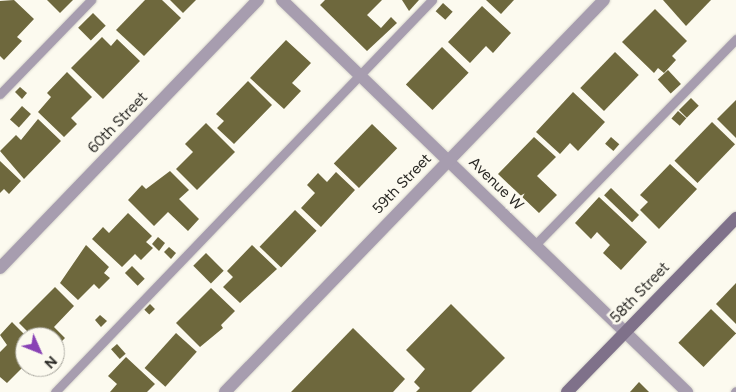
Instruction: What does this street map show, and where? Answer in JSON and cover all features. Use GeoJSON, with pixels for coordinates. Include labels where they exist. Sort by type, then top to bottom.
{"type":"FeatureCollection","features":[{"type":"Feature","properties":{"kind":"street","name":"60th Street"},"geometry":{"type":"LineString","coordinates":[[0,268],[258,0]]}},
{"type":"Feature","properties":{"kind":"street","name":"Avenue W"},"geometry":{"type":"LineString","coordinates":[[282,0],[687,392]]}},
{"type":"Feature","properties":{"kind":"street","name":"59th Street"},"geometry":{"type":"LineString","coordinates":[[224,392],[604,0]]}},
{"type":"Feature","properties":{"kind":"street","name":"58th Street"},"geometry":{"type":"LineString","coordinates":[[567,392],[736,218]]}},
{"type":"Feature","properties":{"kind":"lane"},"geometry":{"type":"LineString","coordinates":[[0,94],[91,0]]}},
{"type":"Feature","properties":{"kind":"lane"},"geometry":{"type":"LineString","coordinates":[[55,392],[432,0]]}},
{"type":"Feature","properties":{"kind":"lane"},"geometry":{"type":"LineString","coordinates":[[535,245],[736,39]]}},
{"type":"Feature","properties":{"kind":"building"},"geometry":{"type":"Polygon","coordinates":[[[14,0],[34,19],[17,37],[22,41],[4,60],[0,56],[0,1],[14,0]]]}},
{"type":"Feature","properties":{"kind":"building"},"geometry":{"type":"Polygon","coordinates":[[[47,0],[73,0],[60,13],[47,0]]]}},
{"type":"Feature","properties":{"kind":"building"},"geometry":{"type":"Polygon","coordinates":[[[145,0],[162,0],[181,18],[144,56],[116,30],[145,0]]]}},
{"type":"Feature","properties":{"kind":"building"},"geometry":{"type":"Polygon","coordinates":[[[170,0],[196,0],[183,13],[170,0]]]}},
{"type":"Feature","properties":{"kind":"building"},"geometry":{"type":"Polygon","coordinates":[[[325,0],[382,0],[367,15],[381,28],[391,17],[397,23],[367,51],[320,5],[325,0]]]}},
{"type":"Feature","properties":{"kind":"building"},"geometry":{"type":"Polygon","coordinates":[[[402,0],[419,0],[409,11],[402,0]]]}},
{"type":"Feature","properties":{"kind":"building"},"geometry":{"type":"Polygon","coordinates":[[[486,0],[514,0],[501,14],[486,0]]]}},
{"type":"Feature","properties":{"kind":"building"},"geometry":{"type":"Polygon","coordinates":[[[663,0],[711,0],[686,26],[663,0]]]}},
{"type":"Feature","properties":{"kind":"building"},"geometry":{"type":"Polygon","coordinates":[[[443,3],[453,12],[445,20],[436,11],[443,3]]]}},
{"type":"Feature","properties":{"kind":"building"},"geometry":{"type":"Polygon","coordinates":[[[482,6],[511,33],[493,53],[486,46],[470,63],[448,42],[482,6]]]}},
{"type":"Feature","properties":{"kind":"building"},"geometry":{"type":"Polygon","coordinates":[[[655,9],[687,41],[672,56],[676,60],[664,73],[658,68],[654,73],[622,42],[655,9]]]}},
{"type":"Feature","properties":{"kind":"building"},"geometry":{"type":"Polygon","coordinates":[[[93,13],[106,26],[91,41],[78,28],[93,13]]]}},
{"type":"Feature","properties":{"kind":"building"},"geometry":{"type":"Polygon","coordinates":[[[102,37],[111,46],[117,39],[140,61],[103,99],[71,68],[102,37]]]}},
{"type":"Feature","properties":{"kind":"building"},"geometry":{"type":"Polygon","coordinates":[[[286,40],[311,63],[292,83],[301,91],[284,109],[250,78],[286,40]]]}},
{"type":"Feature","properties":{"kind":"building"},"geometry":{"type":"Polygon","coordinates":[[[442,47],[469,73],[432,110],[406,84],[442,47]]]}},
{"type":"Feature","properties":{"kind":"building"},"geometry":{"type":"Polygon","coordinates":[[[615,52],[639,75],[604,111],[580,88],[615,52]]]}},
{"type":"Feature","properties":{"kind":"building"},"geometry":{"type":"Polygon","coordinates":[[[668,70],[681,84],[671,93],[658,80],[668,70]]]}},
{"type":"Feature","properties":{"kind":"building"},"geometry":{"type":"Polygon","coordinates":[[[67,72],[92,97],[71,118],[77,124],[64,137],[38,112],[51,97],[47,93],[67,72]]]}},
{"type":"Feature","properties":{"kind":"building"},"geometry":{"type":"Polygon","coordinates":[[[248,81],[272,105],[234,144],[217,128],[224,121],[216,114],[248,81]]]}},
{"type":"Feature","properties":{"kind":"building"},"geometry":{"type":"Polygon","coordinates":[[[20,87],[27,93],[22,99],[15,92],[20,87]]]}},
{"type":"Feature","properties":{"kind":"building"},"geometry":{"type":"Polygon","coordinates":[[[573,92],[605,122],[578,151],[570,143],[560,154],[536,132],[573,92]]]}},
{"type":"Feature","properties":{"kind":"building"},"geometry":{"type":"Polygon","coordinates":[[[691,98],[699,106],[687,118],[679,110],[691,98]]]}},
{"type":"Feature","properties":{"kind":"building"},"geometry":{"type":"Polygon","coordinates":[[[736,100],[736,138],[717,119],[736,100]]]}},
{"type":"Feature","properties":{"kind":"building"},"geometry":{"type":"Polygon","coordinates":[[[22,106],[31,114],[19,127],[10,119],[22,106]]]}},
{"type":"Feature","properties":{"kind":"building"},"geometry":{"type":"Polygon","coordinates":[[[678,111],[686,118],[680,126],[671,119],[678,111]]]}},
{"type":"Feature","properties":{"kind":"building"},"geometry":{"type":"Polygon","coordinates":[[[38,119],[61,141],[24,179],[0,151],[16,135],[21,140],[38,119]]]}},
{"type":"Feature","properties":{"kind":"building"},"geometry":{"type":"Polygon","coordinates":[[[712,122],[735,144],[698,183],[674,161],[712,122]]]}},
{"type":"Feature","properties":{"kind":"building"},"geometry":{"type":"Polygon","coordinates":[[[206,123],[235,152],[197,190],[176,169],[193,152],[185,144],[206,123]]]}},
{"type":"Feature","properties":{"kind":"building"},"geometry":{"type":"Polygon","coordinates":[[[372,124],[397,148],[359,188],[334,164],[372,124]]]}},
{"type":"Feature","properties":{"kind":"building"},"geometry":{"type":"Polygon","coordinates":[[[534,137],[556,157],[537,176],[557,195],[539,213],[498,174],[534,137]]]}},
{"type":"Feature","properties":{"kind":"building"},"geometry":{"type":"Polygon","coordinates":[[[611,137],[619,144],[613,151],[605,144],[611,137]]]}},
{"type":"Feature","properties":{"kind":"building"},"geometry":{"type":"Polygon","coordinates":[[[0,161],[21,181],[9,194],[4,189],[0,193],[0,161]]]}},
{"type":"Feature","properties":{"kind":"building"},"geometry":{"type":"Polygon","coordinates":[[[670,164],[697,189],[659,229],[640,210],[648,202],[640,195],[670,164]]]}},
{"type":"Feature","properties":{"kind":"building"},"geometry":{"type":"Polygon","coordinates":[[[170,171],[189,190],[179,199],[199,219],[188,231],[168,212],[154,226],[128,200],[142,185],[146,189],[170,171]]]}},
{"type":"Feature","properties":{"kind":"building"},"geometry":{"type":"Polygon","coordinates":[[[336,172],[355,190],[321,227],[301,208],[315,193],[307,185],[318,173],[327,182],[336,172]]]}},
{"type":"Feature","properties":{"kind":"building"},"geometry":{"type":"Polygon","coordinates":[[[611,188],[639,215],[632,222],[604,195],[611,188]]]}},
{"type":"Feature","properties":{"kind":"building"},"geometry":{"type":"Polygon","coordinates":[[[599,197],[647,242],[621,270],[603,253],[610,245],[597,232],[591,239],[575,223],[599,197]]]}},
{"type":"Feature","properties":{"kind":"building"},"geometry":{"type":"Polygon","coordinates":[[[295,210],[317,231],[281,268],[260,247],[295,210]]]}},
{"type":"Feature","properties":{"kind":"building"},"geometry":{"type":"Polygon","coordinates":[[[128,213],[152,236],[146,242],[153,248],[141,260],[135,254],[122,267],[92,239],[103,227],[109,233],[128,213]]]}},
{"type":"Feature","properties":{"kind":"building"},"geometry":{"type":"Polygon","coordinates":[[[158,237],[165,243],[159,251],[152,244],[158,237]]]}},
{"type":"Feature","properties":{"kind":"building"},"geometry":{"type":"Polygon","coordinates":[[[86,245],[109,267],[104,273],[110,278],[99,289],[94,284],[78,300],[60,283],[86,245]]]}},
{"type":"Feature","properties":{"kind":"building"},"geometry":{"type":"Polygon","coordinates":[[[252,245],[277,269],[240,303],[223,287],[233,277],[227,271],[252,245]]]}},
{"type":"Feature","properties":{"kind":"building"},"geometry":{"type":"Polygon","coordinates":[[[169,247],[176,253],[171,259],[164,252],[169,247]]]}},
{"type":"Feature","properties":{"kind":"building"},"geometry":{"type":"Polygon","coordinates":[[[206,253],[224,271],[211,283],[193,266],[206,253]]]}},
{"type":"Feature","properties":{"kind":"building"},"geometry":{"type":"Polygon","coordinates":[[[132,266],[145,279],[138,286],[125,273],[132,266]]]}},
{"type":"Feature","properties":{"kind":"building"},"geometry":{"type":"Polygon","coordinates":[[[736,283],[736,324],[716,304],[736,283]]]}},
{"type":"Feature","properties":{"kind":"building"},"geometry":{"type":"Polygon","coordinates":[[[55,287],[74,306],[54,327],[23,327],[19,323],[55,287]]]}},
{"type":"Feature","properties":{"kind":"building"},"geometry":{"type":"Polygon","coordinates":[[[211,288],[235,311],[221,325],[223,328],[200,347],[176,323],[211,288]]]}},
{"type":"Feature","properties":{"kind":"building"},"geometry":{"type":"Polygon","coordinates":[[[150,304],[155,309],[149,315],[144,310],[150,304]]]}},
{"type":"Feature","properties":{"kind":"building"},"geometry":{"type":"Polygon","coordinates":[[[451,304],[505,358],[471,392],[416,392],[420,388],[414,382],[425,369],[406,350],[451,304]]]}},
{"type":"Feature","properties":{"kind":"building"},"geometry":{"type":"Polygon","coordinates":[[[711,309],[736,333],[704,367],[678,343],[711,309]]]}},
{"type":"Feature","properties":{"kind":"building"},"geometry":{"type":"Polygon","coordinates":[[[100,315],[107,321],[101,327],[95,320],[100,315]]]}},
{"type":"Feature","properties":{"kind":"building"},"geometry":{"type":"Polygon","coordinates":[[[12,322],[17,327],[15,327],[15,375],[7,383],[0,377],[0,352],[7,345],[0,335],[12,322]]]}},
{"type":"Feature","properties":{"kind":"building"},"geometry":{"type":"Polygon","coordinates":[[[353,328],[405,379],[393,392],[291,392],[353,328]]]}},
{"type":"Feature","properties":{"kind":"building"},"geometry":{"type":"Polygon","coordinates":[[[176,333],[197,352],[165,387],[145,368],[176,333]]]}},
{"type":"Feature","properties":{"kind":"building"},"geometry":{"type":"Polygon","coordinates":[[[117,344],[126,354],[120,359],[111,349],[117,344]]]}},
{"type":"Feature","properties":{"kind":"building"},"geometry":{"type":"Polygon","coordinates":[[[126,357],[155,384],[147,392],[110,392],[117,384],[108,376],[126,357]]]}},
{"type":"Feature","properties":{"kind":"building"},"geometry":{"type":"Polygon","coordinates":[[[639,382],[649,392],[630,392],[639,382]]]}}]}
